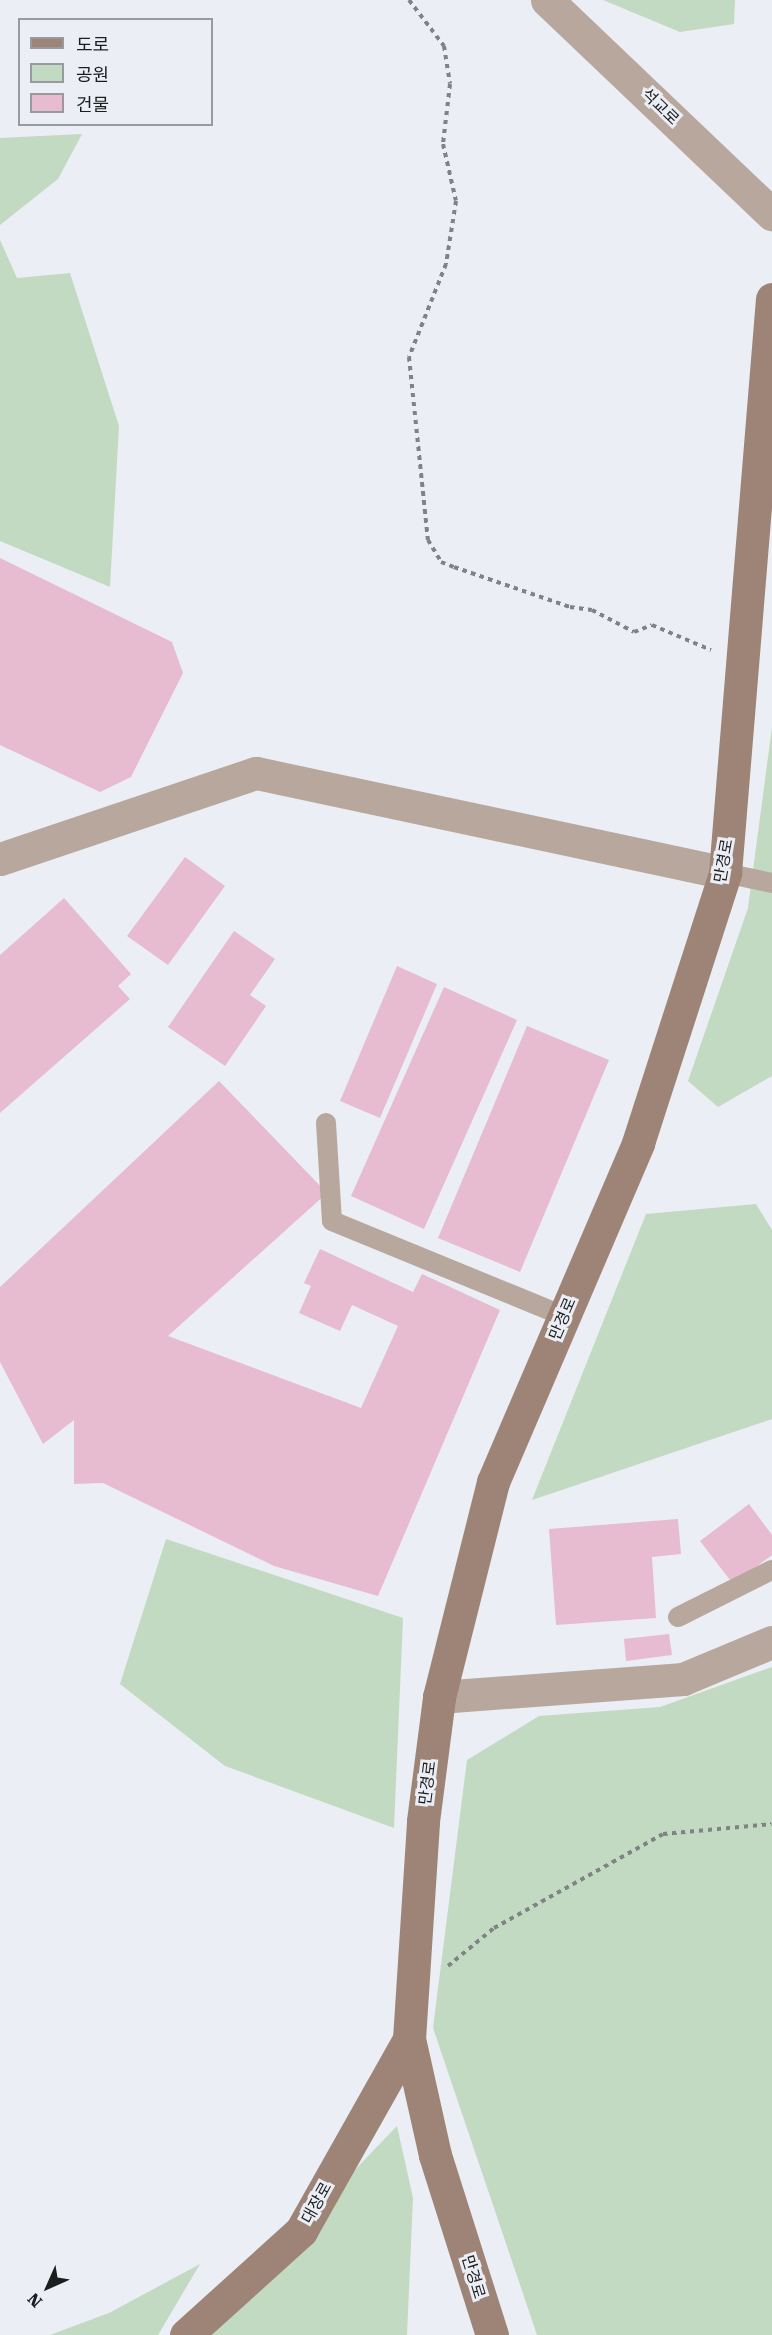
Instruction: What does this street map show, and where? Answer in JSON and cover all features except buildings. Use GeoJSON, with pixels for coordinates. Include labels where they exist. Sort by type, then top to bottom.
{"type":"FeatureCollection","features":[{"type":"Feature","properties":{"kind":"street","name":"석교로"},"geometry":{"type":"LineString","coordinates":[[547,0],[772,214]]}},
{"type":"Feature","properties":{"kind":"street","name":"만경로"},"geometry":{"type":"LineString","coordinates":[[492,2335],[435,2155],[409,2039],[423,1821],[439,1697],[493,1482],[638,1143],[725,873],[745,659],[772,299]]}},
{"type":"Feature","properties":{"kind":"street"},"geometry":{"type":"LineString","coordinates":[[0,859],[256,773],[725,873]]}},
{"type":"Feature","properties":{"kind":"street"},"geometry":{"type":"LineString","coordinates":[[439,1697],[683,1678],[772,1642]]}},
{"type":"Feature","properties":{"kind":"street","name":"대장로"},"geometry":{"type":"LineString","coordinates":[[186,2335],[301,2231],[409,2039]]}},
{"type":"Feature","properties":{"kind":"lane"},"geometry":{"type":"LineString","coordinates":[[725,873],[772,883]]}},
{"type":"Feature","properties":{"kind":"lane"},"geometry":{"type":"LineString","coordinates":[[326,1123],[332,1221],[564,1316]]}},
{"type":"Feature","properties":{"kind":"lane"},"geometry":{"type":"LineString","coordinates":[[678,1617],[772,1570]]}},
{"type":"Feature","properties":{"kind":"path"},"geometry":{"type":"LineString","coordinates":[[409,0],[444,46],[450,84],[443,144],[456,201],[447,264],[409,357],[428,540],[441,561],[454,567],[570,607],[592,610],[634,632],[652,626],[668,636],[745,659]]}},
{"type":"Feature","properties":{"kind":"path"},"geometry":{"type":"LineString","coordinates":[[412,1995],[494,1928],[663,1834],[772,1824]]}},
{"type":"Feature","properties":{"kind":"green space"},"geometry":{"type":"Polygon","coordinates":[[[603,0],[735,0],[734,24],[680,32],[603,0]]]}},
{"type":"Feature","properties":{"kind":"green space"},"geometry":{"type":"Polygon","coordinates":[[[82,134],[58,179],[0,225],[0,138],[82,134]]]}},
{"type":"Feature","properties":{"kind":"green space"},"geometry":{"type":"Polygon","coordinates":[[[0,240],[17,278],[70,273],[119,426],[110,587],[0,541],[0,240]]]}},
{"type":"Feature","properties":{"kind":"green space"},"geometry":{"type":"Polygon","coordinates":[[[772,727],[772,1076],[718,1107],[688,1081],[748,908],[772,727]]]}},
{"type":"Feature","properties":{"kind":"green space"},"geometry":{"type":"Polygon","coordinates":[[[756,1204],[772,1230],[772,1419],[532,1500],[646,1214],[756,1204]]]}},
{"type":"Feature","properties":{"kind":"green space"},"geometry":{"type":"Polygon","coordinates":[[[166,1539],[403,1618],[394,1828],[225,1766],[120,1684],[166,1539]]]}},
{"type":"Feature","properties":{"kind":"green space"},"geometry":{"type":"Polygon","coordinates":[[[772,1667],[772,2335],[537,2335],[433,2028],[467,1760],[539,1716],[660,1707],[772,1667]]]}},
{"type":"Feature","properties":{"kind":"green space"},"geometry":{"type":"Polygon","coordinates":[[[397,2126],[413,2198],[407,2335],[196,2335],[397,2126]]]}},
{"type":"Feature","properties":{"kind":"green space"},"geometry":{"type":"Polygon","coordinates":[[[200,2264],[158,2335],[50,2335],[109,2313],[200,2264]]]}}]}
